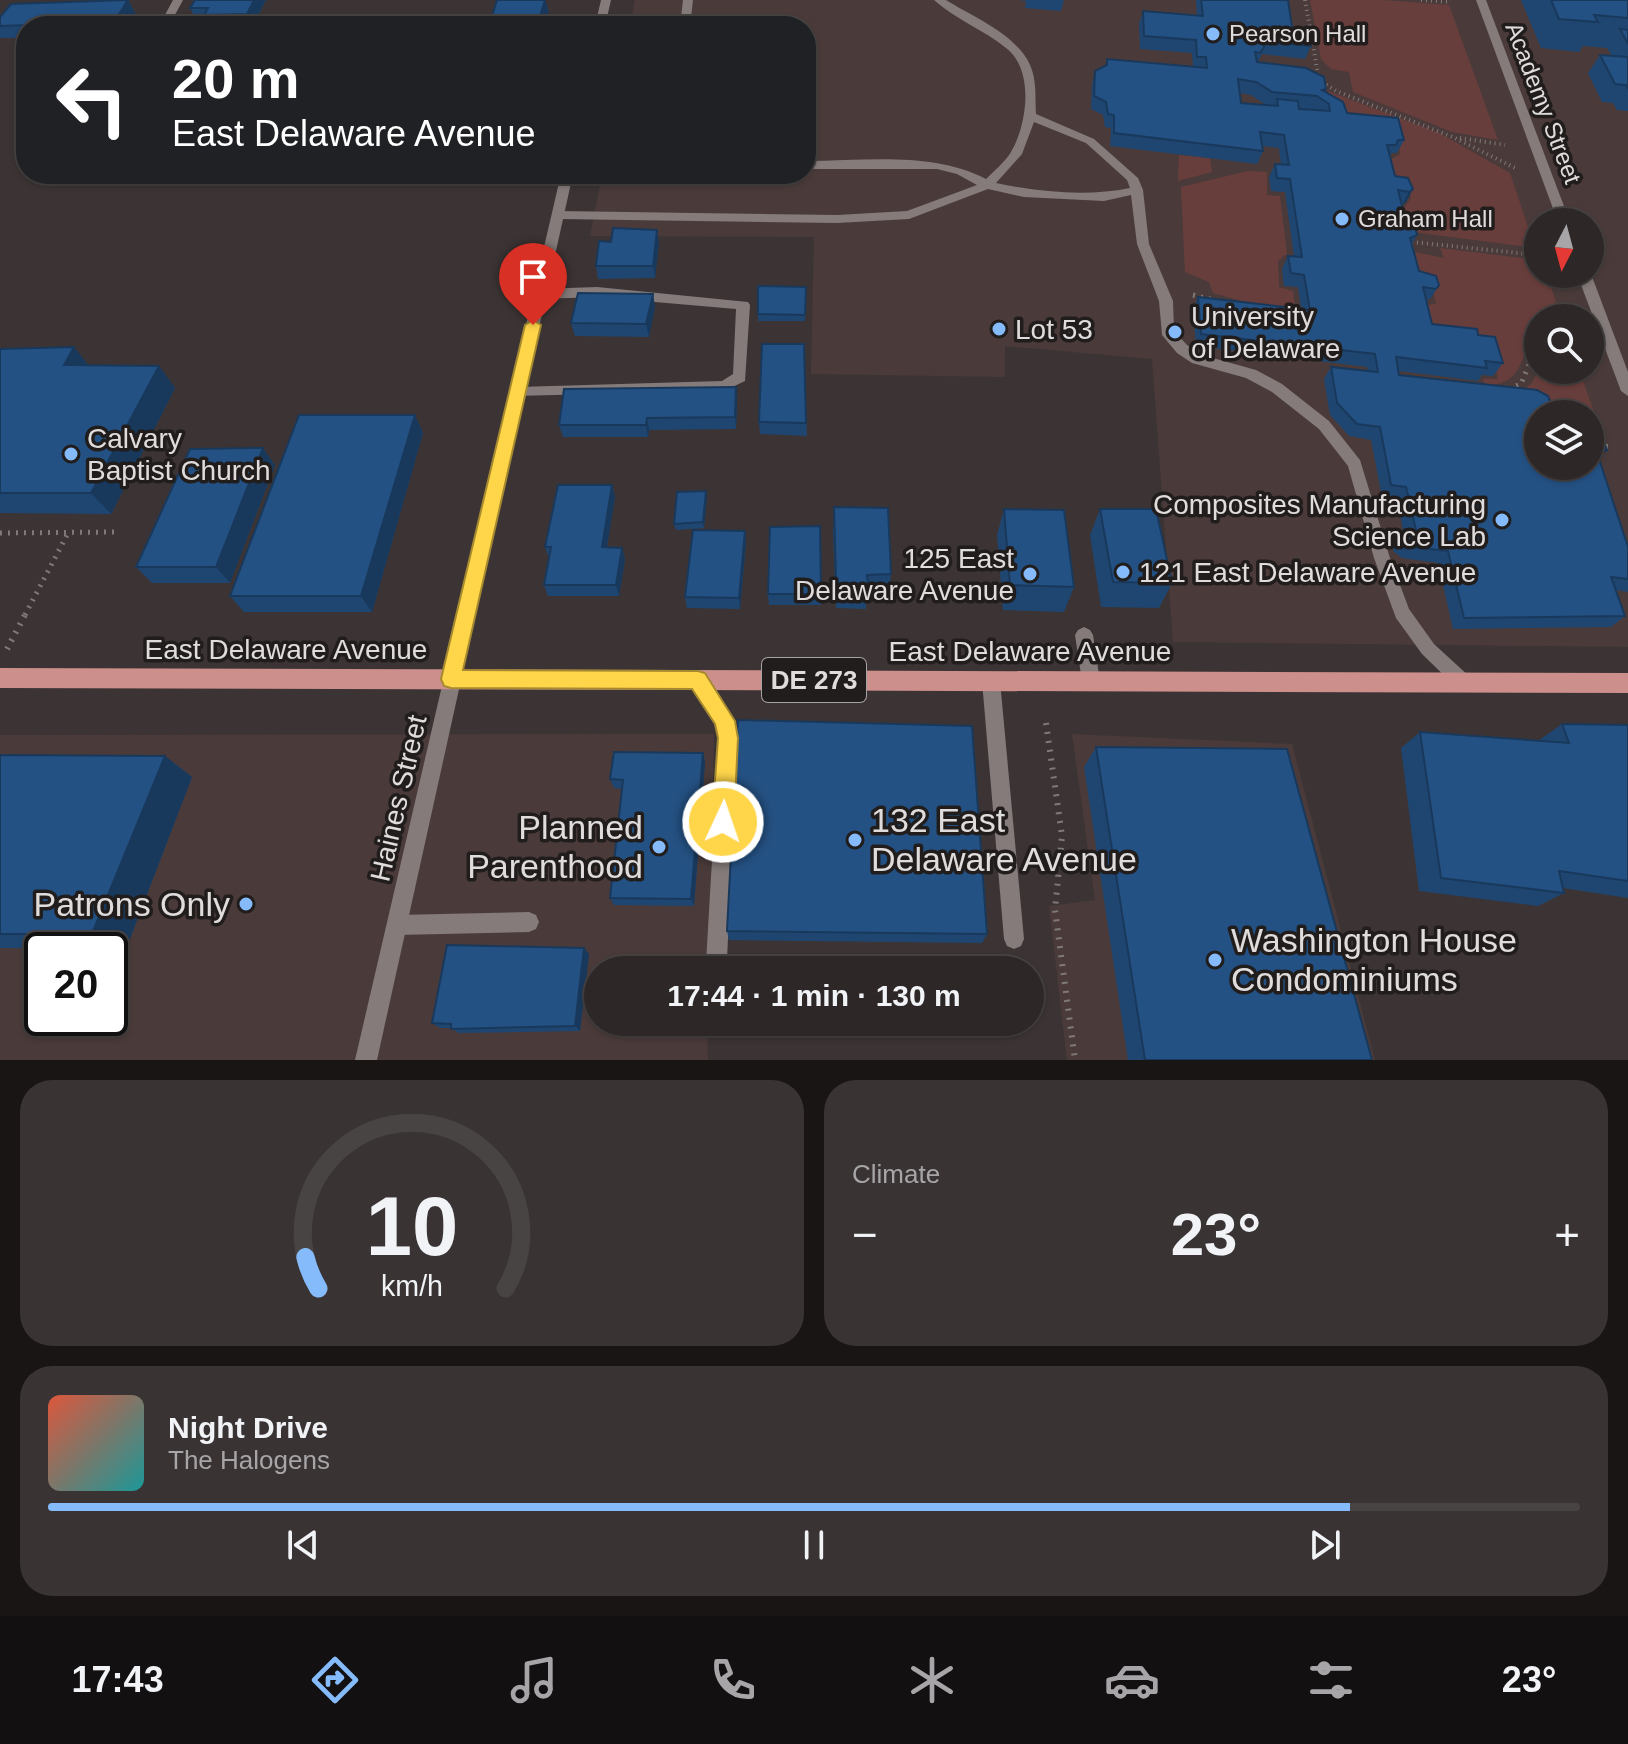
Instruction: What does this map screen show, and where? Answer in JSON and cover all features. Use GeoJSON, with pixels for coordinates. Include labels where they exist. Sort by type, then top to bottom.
{"type":"FeatureCollection","features":[{"type":"Feature","properties":{"kind":"main road","name":"East Delaware Avenue"},"geometry":{"type":"LineString","coordinates":[[0,678],[1628,683]]}},
{"type":"Feature","properties":{"kind":"street"},"geometry":{"type":"LineString","coordinates":[[558,215],[837,219],[909,215],[987,185],[1016,154],[1030,116],[1029,80],[1024,64],[1013,47],[985,26],[939,0]]}},
{"type":"Feature","properties":{"kind":"street","name":"Academy Street"},"geometry":{"type":"LineString","coordinates":[[1481,0],[1559,208]]}},
{"type":"Feature","properties":{"kind":"street"},"geometry":{"type":"LineString","coordinates":[[1030,116],[1090,141],[1132,178],[1137,190],[1143,244],[1166,301],[1167,332],[1197,359],[1251,374],[1277,388],[1324,425],[1355,464],[1382,558],[1402,613],[1428,649],[1464,683]]}},
{"type":"Feature","properties":{"kind":"street"},"geometry":{"type":"LineString","coordinates":[[816,165],[937,165],[961,171],[987,185],[1024,193],[1104,197],[1137,190]]}},
{"type":"Feature","properties":{"kind":"street","name":"Haines Street"},"geometry":{"type":"LineString","coordinates":[[366,1060],[565,184]]}},
{"type":"Feature","properties":{"kind":"street"},"geometry":{"type":"LineString","coordinates":[[1589,288],[1628,391]]}},
{"type":"Feature","properties":{"kind":"street"},"geometry":{"type":"LineString","coordinates":[[518,392],[724,386],[740,377],[743,305],[597,292],[540,294]]}},
{"type":"Feature","properties":{"kind":"street"},"geometry":{"type":"LineString","coordinates":[[1084,635],[1091,681]]}},
{"type":"Feature","properties":{"kind":"street"},"geometry":{"type":"LineString","coordinates":[[698,680],[725,721],[728,738],[716,956]]}},
{"type":"Feature","properties":{"kind":"street"},"geometry":{"type":"LineString","coordinates":[[991,681],[1014,939]]}},
{"type":"Feature","properties":{"kind":"street"},"geometry":{"type":"LineString","coordinates":[[397,925],[529,922]]}},
{"type":"Feature","properties":{"kind":"path"},"geometry":{"type":"LineString","coordinates":[[1305,0],[1319,80],[1336,91],[1455,138],[1515,168]]}},
{"type":"Feature","properties":{"kind":"path"},"geometry":{"type":"LineString","coordinates":[[1421,0],[1451,2]]}},
{"type":"Feature","properties":{"kind":"path"},"geometry":{"type":"LineString","coordinates":[[1455,138],[1505,145]]}},
{"type":"Feature","properties":{"kind":"path"},"geometry":{"type":"LineString","coordinates":[[1412,242],[1524,254]]}},
{"type":"Feature","properties":{"kind":"path"},"geometry":{"type":"LineString","coordinates":[[1181,294],[1232,305]]}},
{"type":"Feature","properties":{"kind":"path"},"geometry":{"type":"LineString","coordinates":[[1497,391],[1521,384],[1524,377]]}},
{"type":"Feature","properties":{"kind":"path"},"geometry":{"type":"LineString","coordinates":[[1604,446],[1614,447]]}},
{"type":"Feature","properties":{"kind":"path"},"geometry":{"type":"LineString","coordinates":[[0,533],[115,532]]}},
{"type":"Feature","properties":{"kind":"path"},"geometry":{"type":"LineString","coordinates":[[7,650],[68,533]]}},
{"type":"Feature","properties":{"kind":"path"},"geometry":{"type":"LineString","coordinates":[[1046,723],[1062,836],[1055,910],[1075,1060]]}},
{"type":"Feature","properties":{"kind":"shaded area","name":"University of Delaware"},"geometry":{"type":"Polygon","coordinates":[[[635,0],[1628,0],[1628,647],[1173,642],[1152,359],[1005,346],[1005,377],[811,374],[814,237],[590,236],[600,184],[816,184],[816,16],[632,16],[635,0]]]}},
{"type":"Feature","properties":{"kind":"shaded area"},"geometry":{"type":"Polygon","coordinates":[[[1310,0],[1383,0],[1449,5],[1498,140],[1452,132],[1353,92],[1349,72],[1331,69],[1321,59],[1310,0]]]}},
{"type":"Feature","properties":{"kind":"shaded area"},"geometry":{"type":"Polygon","coordinates":[[[1328,91],[1439,133],[1510,173],[1524,215],[1524,247],[1413,232],[1404,208],[1411,198],[1407,187],[1396,184],[1390,160],[1400,154],[1397,131],[1347,124],[1342,111],[1327,102],[1328,91]]]}},
{"type":"Feature","properties":{"kind":"shaded area"},"geometry":{"type":"Polygon","coordinates":[[[1179,155],[1210,158],[1212,172],[1178,181],[1179,155]]]}},
{"type":"Feature","properties":{"kind":"shaded area"},"geometry":{"type":"Polygon","coordinates":[[[1248,171],[1267,172],[1267,195],[1280,196],[1287,254],[1278,261],[1279,287],[1293,291],[1295,308],[1249,303],[1213,293],[1209,282],[1185,272],[1181,187],[1248,171]]]}},
{"type":"Feature","properties":{"kind":"shaded area"},"geometry":{"type":"Polygon","coordinates":[[[1440,248],[1524,258],[1524,288],[1551,288],[1557,304],[1524,304],[1524,355],[1515,374],[1506,381],[1485,386],[1483,379],[1498,379],[1495,365],[1433,334],[1426,305],[1436,304],[1431,284],[1420,279],[1415,252],[1444,258],[1440,248]]]}},
{"type":"Feature","properties":{"kind":"shaded area"},"geometry":{"type":"Polygon","coordinates":[[[1531,384],[1584,384],[1590,400],[1535,400],[1519,393],[1531,384]]]}},
{"type":"Feature","properties":{"kind":"shaded area"},"geometry":{"type":"Polygon","coordinates":[[[714,734],[709,956],[584,956],[584,1036],[707,1036],[708,1060],[0,1060],[0,735],[714,734]]]}},
{"type":"Feature","properties":{"kind":"shaded area","name":"Washington House Condominiums"},"geometry":{"type":"Polygon","coordinates":[[[1072,734],[1292,744],[1375,1060],[1067,1060],[1049,906],[1095,900],[1072,734]]]}},
{"type":"Feature","properties":{"kind":"building"},"geometry":{"type":"Polygon","coordinates":[[[128,0],[118,16],[16,16],[16,25],[0,26],[0,17],[11,4],[128,0]]]}},
{"type":"Feature","properties":{"kind":"building"},"geometry":{"type":"Polygon","coordinates":[[[195,0],[254,0],[247,14],[204,15],[208,8],[190,8],[195,0]]]}},
{"type":"Feature","properties":{"kind":"building"},"geometry":{"type":"Polygon","coordinates":[[[497,0],[545,0],[540,16],[492,16],[497,0]]]}},
{"type":"Feature","properties":{"kind":"building"},"geometry":{"type":"Polygon","coordinates":[[[1201,0],[1288,0],[1292,27],[1308,29],[1311,46],[1263,41],[1264,47],[1260,53],[1255,52],[1257,62],[1306,68],[1324,77],[1326,89],[1322,90],[1343,102],[1347,113],[1398,118],[1404,140],[1398,140],[1396,145],[1387,145],[1395,176],[1408,178],[1413,189],[1409,192],[1398,190],[1406,221],[1415,226],[1417,235],[1410,238],[1419,271],[1436,276],[1439,285],[1436,289],[1423,287],[1432,324],[1477,329],[1478,335],[1495,337],[1503,363],[1485,361],[1487,368],[1396,357],[1399,375],[1537,390],[1548,396],[1550,400],[1524,400],[1524,480],[1604,480],[1604,474],[1628,547],[1628,579],[1611,577],[1625,616],[1464,618],[1448,551],[1411,547],[1402,540],[1404,529],[1416,530],[1406,487],[1391,485],[1380,427],[1357,424],[1337,403],[1331,367],[1378,372],[1375,354],[1201,334],[1198,297],[1310,310],[1304,275],[1291,273],[1288,256],[1302,257],[1290,179],[1277,178],[1275,164],[1289,165],[1284,135],[1260,132],[1263,151],[1114,133],[1114,115],[1108,114],[1106,102],[1094,96],[1095,71],[1107,65],[1107,59],[1207,68],[1206,57],[1197,57],[1196,40],[1144,36],[1143,11],[1203,16],[1201,0]],[[1238,79],[1241,103],[1278,106],[1277,99],[1298,101],[1299,109],[1330,111],[1329,104],[1317,96],[1272,92],[1256,82],[1238,79]]]}},
{"type":"Feature","properties":{"kind":"building"},"geometry":{"type":"Polygon","coordinates":[[[1551,0],[1628,0],[1628,18],[1594,15],[1598,22],[1559,19],[1551,0]]]}},
{"type":"Feature","properties":{"kind":"building"},"geometry":{"type":"Polygon","coordinates":[[[1620,29],[1628,30],[1628,44],[1620,29]]]}},
{"type":"Feature","properties":{"kind":"building"},"geometry":{"type":"Polygon","coordinates":[[[1600,55],[1628,57],[1628,88],[1615,84],[1600,55]]]}},
{"type":"Feature","properties":{"kind":"building"},"geometry":{"type":"Polygon","coordinates":[[[613,228],[657,230],[653,266],[596,266],[599,241],[611,242],[613,228]]]}},
{"type":"Feature","properties":{"kind":"building"},"geometry":{"type":"Polygon","coordinates":[[[758,286],[806,287],[805,315],[758,314],[758,286]]]}},
{"type":"Feature","properties":{"kind":"building"},"geometry":{"type":"Polygon","coordinates":[[[578,293],[653,294],[646,324],[571,323],[578,293]]]}},
{"type":"Feature","properties":{"kind":"building"},"geometry":{"type":"Polygon","coordinates":[[[762,344],[804,344],[806,423],[759,422],[762,344]]]}},
{"type":"Feature","properties":{"kind":"building","name":"Calvary Baptist Church"},"geometry":{"type":"Polygon","coordinates":[[[74,347],[64,365],[159,366],[91,493],[0,493],[0,349],[74,347]]]}},
{"type":"Feature","properties":{"kind":"building"},"geometry":{"type":"Polygon","coordinates":[[[736,387],[735,417],[647,418],[646,425],[559,425],[564,389],[736,387]]]}},
{"type":"Feature","properties":{"kind":"building"},"geometry":{"type":"Polygon","coordinates":[[[299,415],[415,415],[361,596],[230,596],[299,415]]]}},
{"type":"Feature","properties":{"kind":"building"},"geometry":{"type":"Polygon","coordinates":[[[263,448],[216,567],[136,567],[190,449],[263,448]]]}},
{"type":"Feature","properties":{"kind":"building"},"geometry":{"type":"Polygon","coordinates":[[[558,485],[612,485],[602,547],[622,548],[616,585],[544,585],[551,547],[545,547],[558,485]]]}},
{"type":"Feature","properties":{"kind":"building"},"geometry":{"type":"Polygon","coordinates":[[[706,491],[703,522],[674,524],[677,492],[706,491]]]}},
{"type":"Feature","properties":{"kind":"building"},"geometry":{"type":"Polygon","coordinates":[[[834,507],[888,508],[891,574],[867,575],[868,584],[836,583],[834,507]]]}},
{"type":"Feature","properties":{"kind":"building"},"geometry":{"type":"Polygon","coordinates":[[[1004,509],[1064,510],[1074,587],[1010,585],[1004,509]]]}},
{"type":"Feature","properties":{"kind":"building"},"geometry":{"type":"Polygon","coordinates":[[[1100,509],[1156,509],[1172,583],[1113,582],[1100,509]]]}},
{"type":"Feature","properties":{"kind":"building"},"geometry":{"type":"Polygon","coordinates":[[[820,526],[821,594],[768,594],[770,527],[820,526]]]}},
{"type":"Feature","properties":{"kind":"building"},"geometry":{"type":"Polygon","coordinates":[[[693,530],[745,531],[739,598],[685,597],[693,530]]]}},
{"type":"Feature","properties":{"kind":"building","name":"132 East Delaware Avenue"},"geometry":{"type":"Polygon","coordinates":[[[738,720],[972,726],[987,934],[727,931],[738,720]]]}},
{"type":"Feature","properties":{"kind":"building"},"geometry":{"type":"Polygon","coordinates":[[[1562,724],[1628,725],[1628,881],[1559,871],[1564,893],[1441,878],[1420,732],[1569,743],[1562,724]]]}},
{"type":"Feature","properties":{"kind":"building","name":"Washington House Condominiums"},"geometry":{"type":"Polygon","coordinates":[[[1096,747],[1287,749],[1372,1060],[1145,1060],[1096,747]]]}},
{"type":"Feature","properties":{"kind":"building","name":"Planned Parenthood"},"geometry":{"type":"Polygon","coordinates":[[[614,752],[703,753],[691,899],[610,898],[623,780],[610,779],[614,752]]]}},
{"type":"Feature","properties":{"kind":"building"},"geometry":{"type":"Polygon","coordinates":[[[0,755],[165,756],[93,932],[0,934],[0,755]]]}},
{"type":"Feature","properties":{"kind":"building"},"geometry":{"type":"Polygon","coordinates":[[[447,945],[584,948],[575,1026],[451,1029],[451,1024],[432,1023],[447,945]]]}},
{"type":"Feature","properties":{"kind":"place","name":"Pearson Hall"},"geometry":{"type":"Point","coordinates":[1213,34]}},
{"type":"Feature","properties":{"kind":"place","name":"Graham Hall"},"geometry":{"type":"Point","coordinates":[1342,219]}},
{"type":"Feature","properties":{"kind":"place","name":"Lot 53"},"geometry":{"type":"Point","coordinates":[999,329]}},
{"type":"Feature","properties":{"kind":"place","name":"University of Delaware"},"geometry":{"type":"Point","coordinates":[1175,332]}},
{"type":"Feature","properties":{"kind":"place","name":"Calvary Baptist Church"},"geometry":{"type":"Point","coordinates":[71,454]}},
{"type":"Feature","properties":{"kind":"place","name":"Composites Manufacturing Science Lab"},"geometry":{"type":"Point","coordinates":[1502,520]}},
{"type":"Feature","properties":{"kind":"place","name":"121 East Delaware Avenue"},"geometry":{"type":"Point","coordinates":[1123,572]}},
{"type":"Feature","properties":{"kind":"place","name":"125 East Delaware Avenue"},"geometry":{"type":"Point","coordinates":[1030,574]}},
{"type":"Feature","properties":{"kind":"place","name":"132 East Delaware Avenue"},"geometry":{"type":"Point","coordinates":[855,840]}},
{"type":"Feature","properties":{"kind":"place","name":"Planned Parenthood"},"geometry":{"type":"Point","coordinates":[659,847]}},
{"type":"Feature","properties":{"kind":"place","name":"Patrons Only"},"geometry":{"type":"Point","coordinates":[246,904]}},
{"type":"Feature","properties":{"kind":"place","name":"Washington House Condominiums"},"geometry":{"type":"Point","coordinates":[1215,960]}},
{"type":"Feature","properties":{"kind":"route"},"geometry":{"type":"LineString","coordinates":[[533,325],[451,679],[698,680],[725,721],[728,738],[723,822]]}}]}
